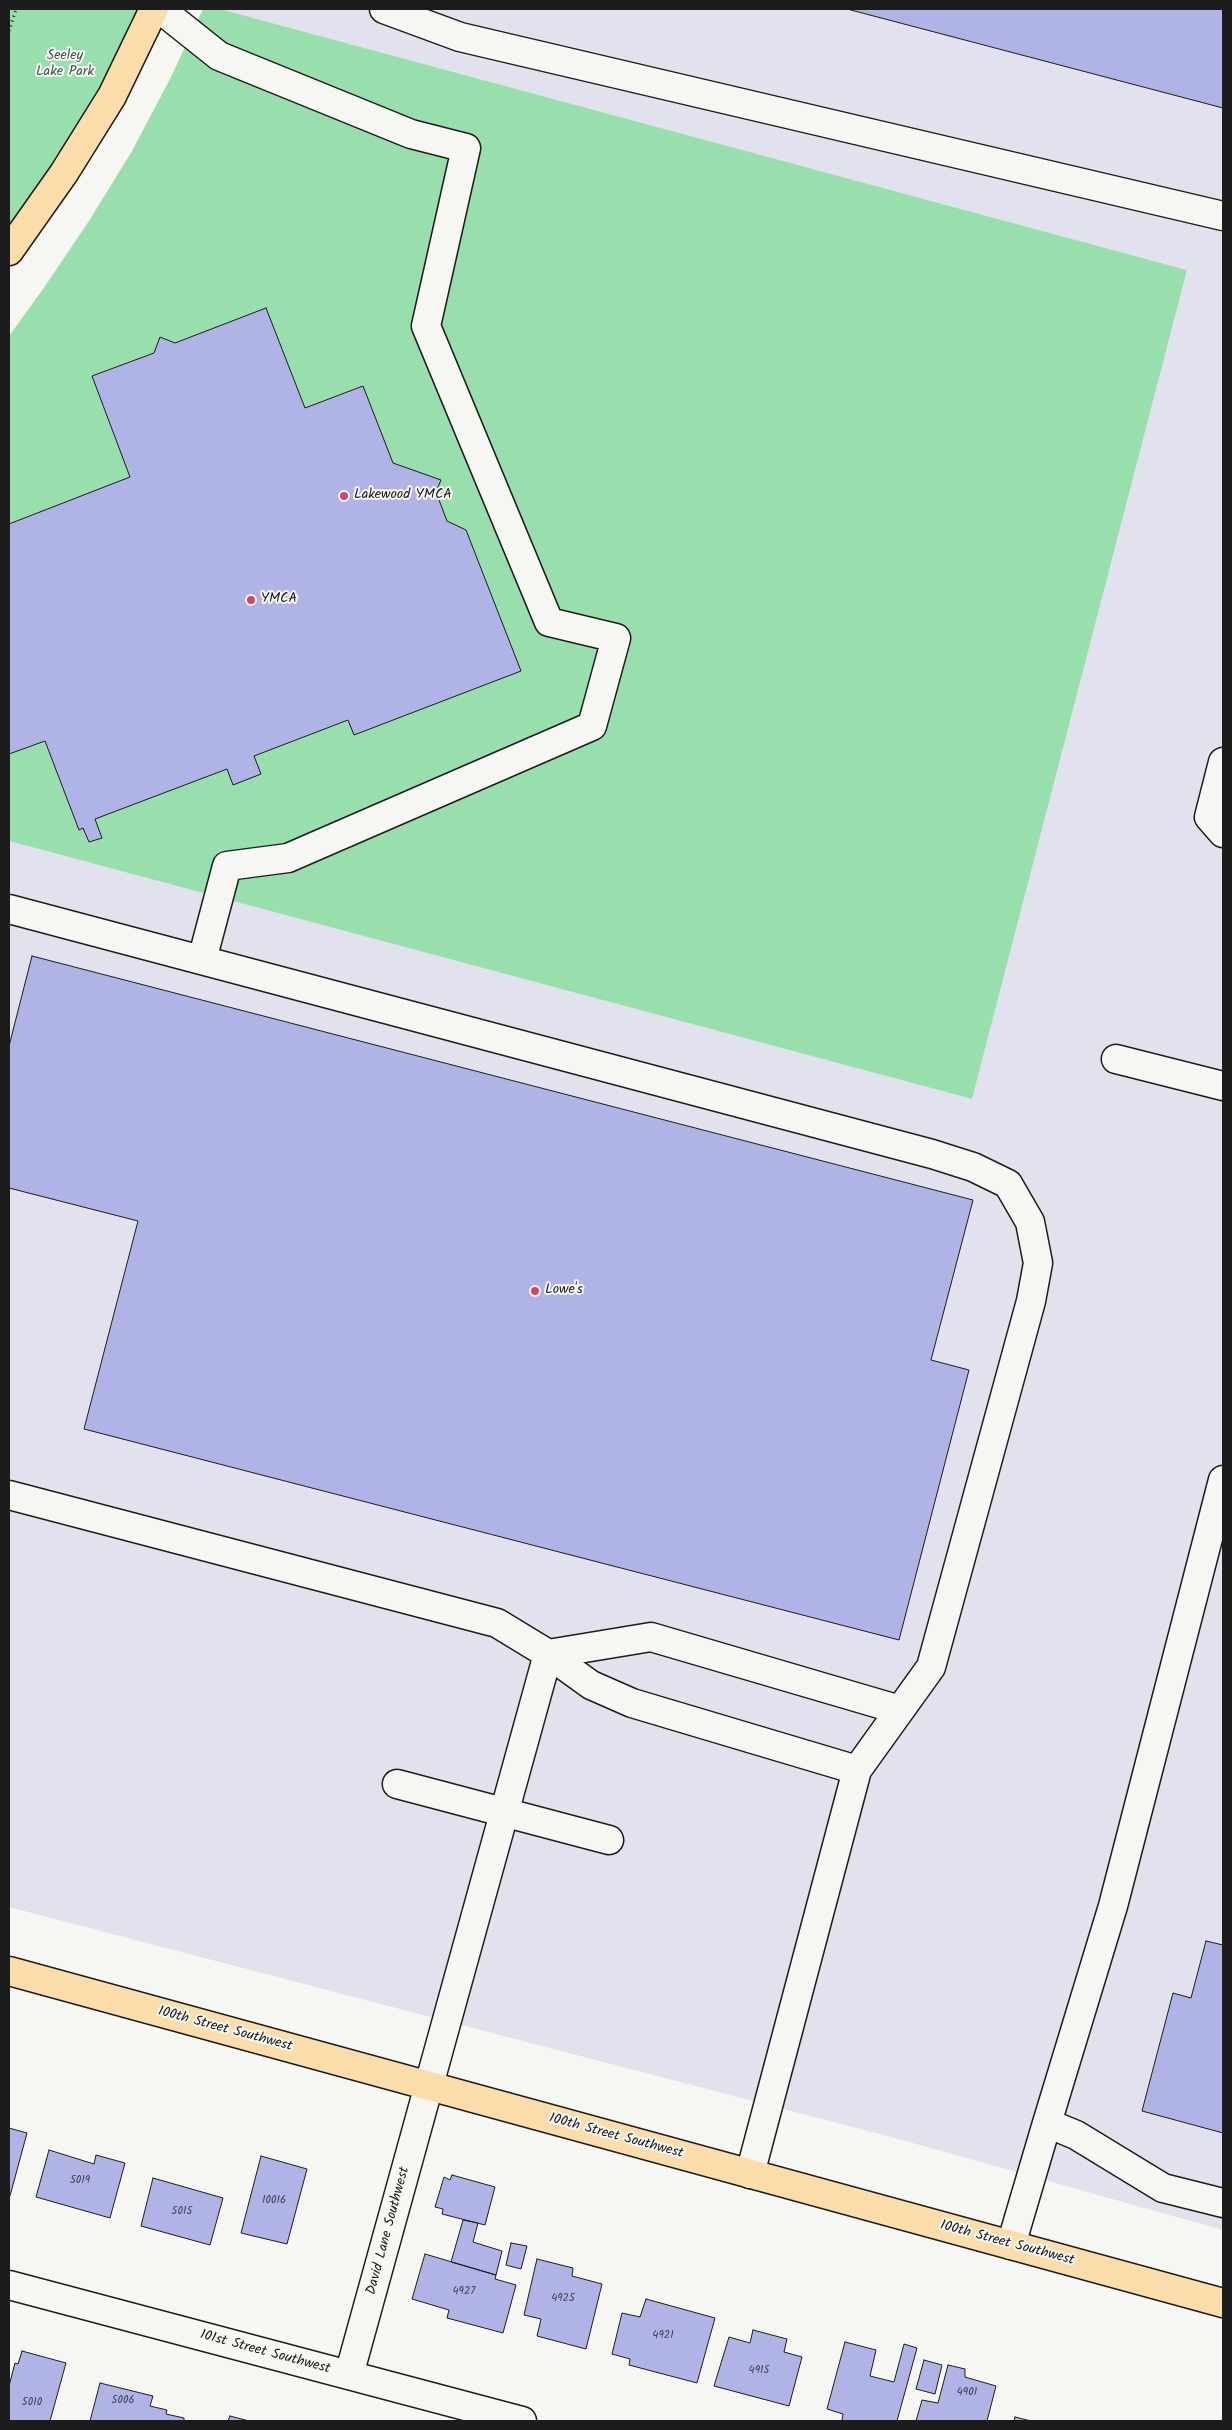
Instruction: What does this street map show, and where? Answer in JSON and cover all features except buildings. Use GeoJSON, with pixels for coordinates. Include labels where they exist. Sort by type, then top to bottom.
{"type":"FeatureCollection","features":[{"type":"Feature","properties":{"kind":"main road"},"geometry":{"type":"LineString","coordinates":[[9,251],[64,173],[112,96],[154,9]]}},
{"type":"Feature","properties":{"kind":"main road","name":"100th Street Southwest"},"geometry":{"type":"LineString","coordinates":[[9,1971],[1223,2303]]}},
{"type":"Feature","properties":{"kind":"street"},"geometry":{"type":"LineString","coordinates":[[160,9],[219,56],[411,134],[466,148],[426,326],[549,622],[616,638],[592,726],[288,858],[227,866],[202,960]]}},
{"type":"Feature","properties":{"kind":"street"},"geometry":{"type":"LineString","coordinates":[[384,9],[470,40],[1223,216]]}},
{"type":"Feature","properties":{"kind":"street"},"geometry":{"type":"LineString","coordinates":[[1223,762],[1209,817],[1223,833]]}},
{"type":"Feature","properties":{"kind":"street"},"geometry":{"type":"LineString","coordinates":[[9,909],[932,1154],[973,1167],[1008,1184],[1030,1222],[1038,1263],[1031,1300],[931,1667],[857,1770],[750,2174]]}},
{"type":"Feature","properties":{"kind":"street"},"geometry":{"type":"LineString","coordinates":[[1116,1059],[1223,1086]]}},
{"type":"Feature","properties":{"kind":"street"},"geometry":{"type":"LineString","coordinates":[[1011,2245],[1113,1906],[1223,1480]]}},
{"type":"Feature","properties":{"kind":"street"},"geometry":{"type":"LineString","coordinates":[[9,1495],[497,1623],[548,1654],[591,1685],[632,1703],[857,1770]]}},
{"type":"Feature","properties":{"kind":"street"},"geometry":{"type":"LineString","coordinates":[[548,1654],[651,1637],[900,1710]]}},
{"type":"Feature","properties":{"kind":"street","name":"David Lane Southwest"},"geometry":{"type":"LineString","coordinates":[[349,2376],[548,1654]]}},
{"type":"Feature","properties":{"kind":"street"},"geometry":{"type":"LineString","coordinates":[[397,1784],[609,1840]]}},
{"type":"Feature","properties":{"kind":"street"},"geometry":{"type":"LineString","coordinates":[[1047,2124],[1076,2135],[1163,2188],[1223,2203]]}},
{"type":"Feature","properties":{"kind":"street","name":"101st Street Southwest"},"geometry":{"type":"LineString","coordinates":[[9,2285],[522,2421]]}},
{"type":"Feature","properties":{"kind":"path"},"geometry":{"type":"LineString","coordinates":[[9,31],[16,9]]}},
{"type":"Feature","properties":{"kind":"shaded area"},"geometry":{"type":"Polygon","coordinates":[[[220,9],[1223,9],[1223,2230],[895,2138],[9,1907],[9,841],[972,1099],[1187,270],[220,9]]]}},
{"type":"Feature","properties":{"kind":"green space","name":"Seeley Lake Park"},"geometry":{"type":"Polygon","coordinates":[[[9,9],[154,9],[9,251],[9,9]]]}},
{"type":"Feature","properties":{"kind":"green space"},"geometry":{"type":"Polygon","coordinates":[[[203,9],[220,9],[1187,270],[972,1099],[9,841],[9,336],[89,221],[132,151],[170,79],[203,9]]]}},
{"type":"Feature","properties":{"kind":"place","name":"Lakewood YMCA"},"geometry":{"type":"Point","coordinates":[344,496]}},
{"type":"Feature","properties":{"kind":"place","name":"YMCA"},"geometry":{"type":"Point","coordinates":[251,600]}},
{"type":"Feature","properties":{"kind":"place","name":"Lowe's"},"geometry":{"type":"Point","coordinates":[535,1291]}}]}
